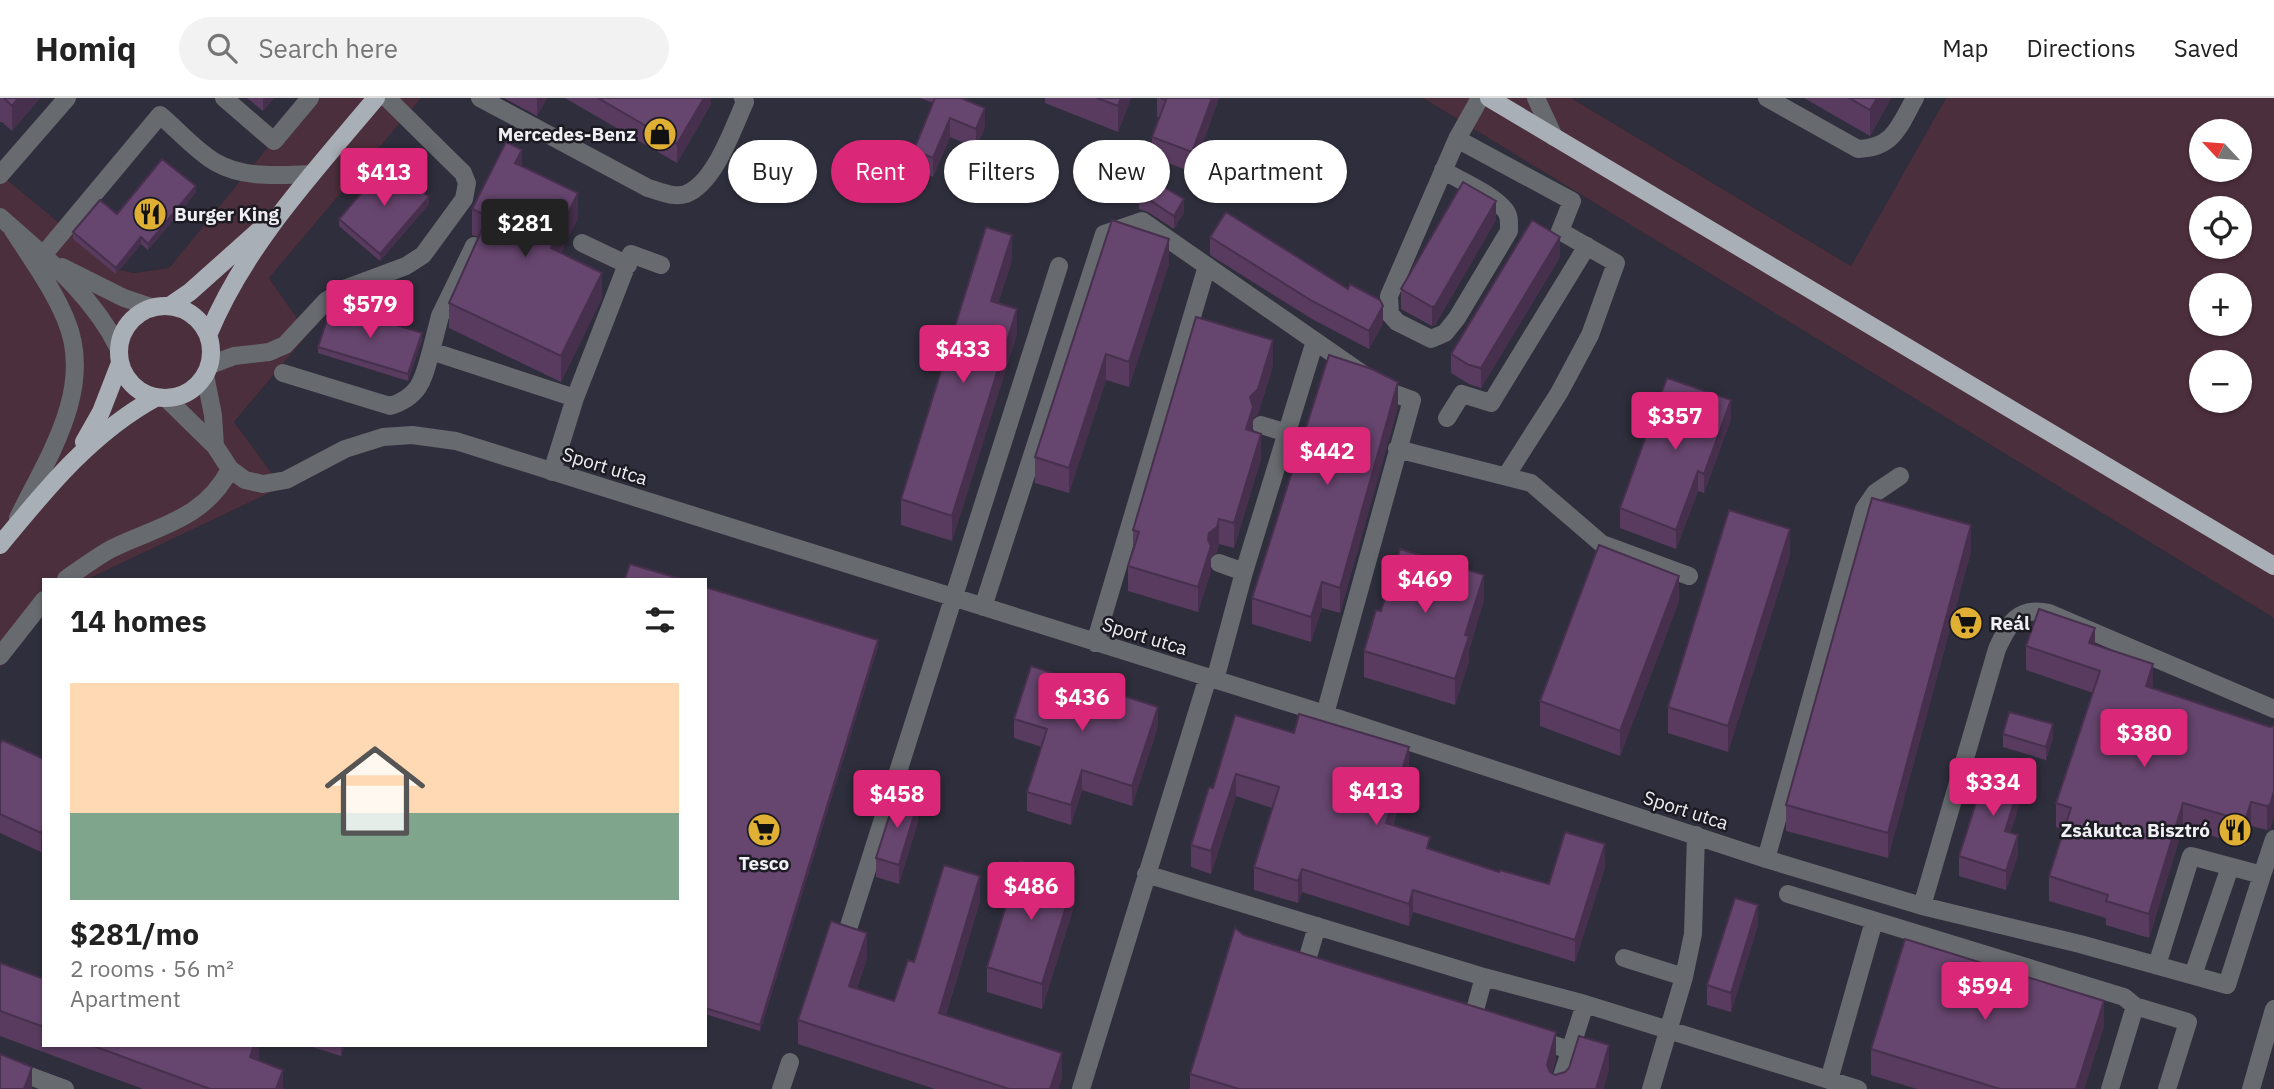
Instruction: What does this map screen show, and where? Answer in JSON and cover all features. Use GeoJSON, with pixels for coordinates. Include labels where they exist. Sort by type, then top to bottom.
{"type":"FeatureCollection","features":[{"type":"Feature","properties":{"kind":"main road"},"geometry":{"type":"LineString","coordinates":[[209,333],[232,287],[283,209],[376,98]]}},
{"type":"Feature","properties":{"kind":"main road"},"geometry":{"type":"LineString","coordinates":[[1489,98],[2274,566]]}},
{"type":"Feature","properties":{"kind":"main road"},"geometry":{"type":"LineString","coordinates":[[171,305],[190,292],[283,209]]}},
{"type":"Feature","properties":{"kind":"main road"},"geometry":{"type":"LineString","coordinates":[[6,538],[68,465],[109,427],[162,398],[186,393],[197,385],[208,370],[211,345],[209,333],[191,313],[171,305],[151,307],[128,323],[122,335],[119,356],[101,412],[68,465]]}},
{"type":"Feature","properties":{"kind":"main road"},"geometry":{"type":"LineString","coordinates":[[119,356],[125,376],[134,386],[145,394],[162,398]]}},
{"type":"Feature","properties":{"kind":"street"},"geometry":{"type":"LineString","coordinates":[[0,175],[67,98]]}},
{"type":"Feature","properties":{"kind":"street"},"geometry":{"type":"LineString","coordinates":[[224,98],[274,141],[310,98]]}},
{"type":"Feature","properties":{"kind":"street"},"geometry":{"type":"LineString","coordinates":[[215,446],[208,370],[234,356],[269,352],[285,345],[336,295],[347,288],[406,266],[423,255],[464,199],[467,183],[463,173],[387,98]]}},
{"type":"Feature","properties":{"kind":"street"},"geometry":{"type":"LineString","coordinates":[[480,98],[648,188],[677,195],[687,193],[711,171],[745,102],[743,98]]}},
{"type":"Feature","properties":{"kind":"street"},"geometry":{"type":"LineString","coordinates":[[1443,170],[1493,200],[1505,210],[1510,220],[1509,231],[1457,318],[1445,332],[1431,339],[1397,322],[1390,314],[1389,296],[1443,170],[1457,139],[1480,98]]}},
{"type":"Feature","properties":{"kind":"street"},"geometry":{"type":"LineString","coordinates":[[1536,98],[1554,137]]}},
{"type":"Feature","properties":{"kind":"street"},"geometry":{"type":"LineString","coordinates":[[1767,98],[1858,149],[1886,143],[1915,98]]}},
{"type":"Feature","properties":{"kind":"street"},"geometry":{"type":"LineString","coordinates":[[49,258],[160,115],[213,161],[238,172],[274,176],[312,174]]}},
{"type":"Feature","properties":{"kind":"street"},"geometry":{"type":"LineString","coordinates":[[1457,139],[1572,201],[1560,231],[1616,263],[1590,335],[1559,393],[1506,476]]}},
{"type":"Feature","properties":{"kind":"street"},"geometry":{"type":"LineString","coordinates":[[984,607],[1104,234],[1142,221],[1387,391],[1412,400],[1325,714]]}},
{"type":"Feature","properties":{"kind":"street"},"geometry":{"type":"LineString","coordinates":[[6,222],[49,258],[106,324],[119,356]]}},
{"type":"Feature","properties":{"kind":"street"},"geometry":{"type":"LineString","coordinates":[[6,222],[66,321],[73,343],[75,365],[74,389],[63,426],[6,538]]}},
{"type":"Feature","properties":{"kind":"street"},"geometry":{"type":"LineString","coordinates":[[583,243],[628,265]]}},
{"type":"Feature","properties":{"kind":"street"},"geometry":{"type":"LineString","coordinates":[[283,373],[390,406],[399,403],[422,385],[440,316],[474,246]]}},
{"type":"Feature","properties":{"kind":"street"},"geometry":{"type":"LineString","coordinates":[[1447,418],[1462,394],[1491,403],[1587,246]]}},
{"type":"Feature","properties":{"kind":"street"},"geometry":{"type":"LineString","coordinates":[[552,472],[575,398],[631,254],[661,265]]}},
{"type":"Feature","properties":{"kind":"street"},"geometry":{"type":"LineString","coordinates":[[49,258],[124,298],[151,307]]}},
{"type":"Feature","properties":{"kind":"street"},"geometry":{"type":"LineString","coordinates":[[848,929],[1059,266]]}},
{"type":"Feature","properties":{"kind":"street"},"geometry":{"type":"LineString","coordinates":[[1095,643],[1207,266]]}},
{"type":"Feature","properties":{"kind":"street"},"geometry":{"type":"LineString","coordinates":[[1086,1088],[1146,874],[1211,678],[1315,341]]}},
{"type":"Feature","properties":{"kind":"street"},"geometry":{"type":"LineString","coordinates":[[431,351],[575,398]]}},
{"type":"Feature","properties":{"kind":"street","name":"Sport utca"},"geometry":{"type":"LineString","coordinates":[[162,398],[215,446],[230,468],[245,480],[263,484],[286,480],[357,444],[383,437],[412,435],[456,441],[1325,714],[1766,859],[1922,906],[2080,944],[2227,985],[2262,875]]}},
{"type":"Feature","properties":{"kind":"street"},"geometry":{"type":"LineString","coordinates":[[1261,425],[1287,433]]}},
{"type":"Feature","properties":{"kind":"street"},"geometry":{"type":"LineString","coordinates":[[1397,449],[1531,483],[1602,544],[1689,576]]}},
{"type":"Feature","properties":{"kind":"street"},"geometry":{"type":"LineString","coordinates":[[68,578],[110,550],[186,515],[208,501],[223,483],[230,468]]}},
{"type":"Feature","properties":{"kind":"street"},"geometry":{"type":"LineString","coordinates":[[1766,859],[1864,509],[1875,493],[1900,477]]}},
{"type":"Feature","properties":{"kind":"street"},"geometry":{"type":"LineString","coordinates":[[1219,563],[1244,572]]}},
{"type":"Feature","properties":{"kind":"street"},"geometry":{"type":"LineString","coordinates":[[0,656],[42,603]]}},
{"type":"Feature","properties":{"kind":"street"},"geometry":{"type":"LineString","coordinates":[[1922,906],[1997,649],[2013,621],[2024,613],[2035,610],[2049,613],[2274,709]]}},
{"type":"Feature","properties":{"kind":"street"},"geometry":{"type":"LineString","coordinates":[[1651,1089],[1684,976],[1693,934],[1696,835]]}},
{"type":"Feature","properties":{"kind":"street"},"geometry":{"type":"LineString","coordinates":[[2157,965],[2191,856],[2262,875],[2274,839]]}},
{"type":"Feature","properties":{"kind":"street"},"geometry":{"type":"LineString","coordinates":[[2193,975],[2230,867]]}},
{"type":"Feature","properties":{"kind":"street"},"geometry":{"type":"LineString","coordinates":[[1146,874],[1484,977],[1585,1004],[1823,1082],[1858,1089]]}},
{"type":"Feature","properties":{"kind":"street"},"geometry":{"type":"LineString","coordinates":[[1788,894],[2124,997],[2135,1006],[2188,1022],[2167,1089]]}},
{"type":"Feature","properties":{"kind":"street"},"geometry":{"type":"LineString","coordinates":[[1823,1082],[1874,921]]}},
{"type":"Feature","properties":{"kind":"street"},"geometry":{"type":"LineString","coordinates":[[1306,967],[1317,926]]}},
{"type":"Feature","properties":{"kind":"street"},"geometry":{"type":"LineString","coordinates":[[1624,958],[1684,976]]}},
{"type":"Feature","properties":{"kind":"street"},"geometry":{"type":"LineString","coordinates":[[1472,1020],[1484,977]]}},
{"type":"Feature","properties":{"kind":"street"},"geometry":{"type":"LineString","coordinates":[[1558,1089],[1585,1004]]}},
{"type":"Feature","properties":{"kind":"street"},"geometry":{"type":"LineString","coordinates":[[2110,1089],[2135,1006]]}},
{"type":"Feature","properties":{"kind":"street"},"geometry":{"type":"LineString","coordinates":[[2251,1089],[2274,1009]]}},
{"type":"Feature","properties":{"kind":"street"},"geometry":{"type":"LineString","coordinates":[[1521,1035],[1570,1050]]}},
{"type":"Feature","properties":{"kind":"street"},"geometry":{"type":"LineString","coordinates":[[781,1089],[790,1062]]}},
{"type":"Feature","properties":{"kind":"street"},"geometry":{"type":"LineString","coordinates":[[0,1065],[60,1088]]}},
{"type":"Feature","properties":{"kind":"shaded area"},"geometry":{"type":"Polygon","coordinates":[[[0,98],[308,98],[169,268],[134,273],[115,269],[0,174],[0,98]]]}},
{"type":"Feature","properties":{"kind":"shaded area"},"geometry":{"type":"Polygon","coordinates":[[[308,98],[421,98],[269,278],[308,334],[234,422],[282,487],[90,578],[42,578],[42,615],[10,650],[0,668],[0,174],[115,269],[134,273],[169,268],[308,98]]]}},
{"type":"Feature","properties":{"kind":"shaded area"},"geometry":{"type":"Polygon","coordinates":[[[421,98],[1423,98],[2274,618],[2274,1089],[0,1089],[0,668],[10,650],[42,615],[42,1047],[707,1047],[707,578],[90,578],[282,487],[234,422],[308,334],[269,278],[421,98]]]}},
{"type":"Feature","properties":{"kind":"shaded area"},"geometry":{"type":"Polygon","coordinates":[[[1423,98],[1571,98],[1851,266],[1946,98],[2274,98],[2274,618],[1423,98]]]}},
{"type":"Feature","properties":{"kind":"shaded area"},"geometry":{"type":"Polygon","coordinates":[[[1571,98],[1946,98],[1851,266],[1571,98]]]}},
{"type":"Feature","properties":{"kind":"building"},"geometry":{"type":"Polygon","coordinates":[[[4,98],[18,98],[12,106],[4,98]]]}},
{"type":"Feature","properties":{"kind":"building"},"geometry":{"type":"Polygon","coordinates":[[[598,98],[704,98],[677,144],[598,98]]]}},
{"type":"Feature","properties":{"kind":"building"},"geometry":{"type":"Polygon","coordinates":[[[935,98],[961,98],[985,108],[976,129],[950,118],[933,158],[930,157],[930,140],[918,140],[935,98]]]}},
{"type":"Feature","properties":{"kind":"building"},"geometry":{"type":"Polygon","coordinates":[[[1097,98],[1121,98],[1118,106],[1097,98]]]}},
{"type":"Feature","properties":{"kind":"building"},"geometry":{"type":"Polygon","coordinates":[[[1160,98],[1212,98],[1196,140],[1184,140],[1184,149],[1170,144],[1170,140],[1152,137],[1166,100],[1160,98]]]}},
{"type":"Feature","properties":{"kind":"building"},"geometry":{"type":"Polygon","coordinates":[[[1849,98],[1877,98],[1870,110],[1849,98]]]}},
{"type":"Feature","properties":{"kind":"building"},"geometry":{"type":"Polygon","coordinates":[[[506,142],[522,150],[515,163],[578,193],[551,248],[602,273],[561,356],[449,303],[484,225],[483,214],[472,209],[506,142]]]}},
{"type":"Feature","properties":{"kind":"building","name":"Burger King"},"geometry":{"type":"Polygon","coordinates":[[[162,159],[196,186],[148,244],[141,237],[116,268],[73,232],[100,200],[117,214],[162,159]]]}},
{"type":"Feature","properties":{"kind":"building"},"geometry":{"type":"Polygon","coordinates":[[[388,162],[429,197],[380,254],[339,219],[388,162]]]}},
{"type":"Feature","properties":{"kind":"building"},"geometry":{"type":"Polygon","coordinates":[[[1463,182],[1496,201],[1432,307],[1401,289],[1463,182]]]}},
{"type":"Feature","properties":{"kind":"building"},"geometry":{"type":"Polygon","coordinates":[[[1170,191],[1184,199],[1174,216],[1154,203],[1170,203],[1170,191]]]}},
{"type":"Feature","properties":{"kind":"building"},"geometry":{"type":"Polygon","coordinates":[[[1226,212],[1348,289],[1350,284],[1380,300],[1383,306],[1369,331],[1312,301],[1210,237],[1226,212]]]}},
{"type":"Feature","properties":{"kind":"building"},"geometry":{"type":"Polygon","coordinates":[[[1112,220],[1169,239],[1129,362],[1106,354],[1069,468],[1035,457],[1112,220]]]}},
{"type":"Feature","properties":{"kind":"building"},"geometry":{"type":"Polygon","coordinates":[[[1532,220],[1560,237],[1481,368],[1469,365],[1451,354],[1532,220]]]}},
{"type":"Feature","properties":{"kind":"building"},"geometry":{"type":"Polygon","coordinates":[[[986,227],[1012,235],[991,301],[1017,309],[952,516],[901,499],[986,227]]]}},
{"type":"Feature","properties":{"kind":"building"},"geometry":{"type":"Polygon","coordinates":[[[332,305],[422,333],[408,374],[318,347],[332,305]]]}},
{"type":"Feature","properties":{"kind":"building"},"geometry":{"type":"Polygon","coordinates":[[[1196,317],[1273,340],[1258,389],[1250,397],[1253,407],[1246,429],[1261,434],[1234,523],[1219,519],[1217,527],[1209,533],[1211,546],[1198,587],[1128,566],[1139,532],[1133,530],[1196,317]]]}},
{"type":"Feature","properties":{"kind":"building"},"geometry":{"type":"Polygon","coordinates":[[[1329,355],[1372,369],[1398,382],[1340,588],[1322,582],[1311,617],[1252,598],[1329,355]]]}},
{"type":"Feature","properties":{"kind":"building"},"geometry":{"type":"Polygon","coordinates":[[[1667,378],[1731,400],[1704,474],[1698,471],[1676,530],[1620,508],[1667,378]]]}},
{"type":"Feature","properties":{"kind":"building"},"geometry":{"type":"Polygon","coordinates":[[[1872,498],[1971,525],[1888,833],[1786,805],[1872,498]]]}},
{"type":"Feature","properties":{"kind":"building"},"geometry":{"type":"Polygon","coordinates":[[[1729,510],[1790,529],[1728,726],[1668,707],[1729,510]]]}},
{"type":"Feature","properties":{"kind":"building"},"geometry":{"type":"Polygon","coordinates":[[[1599,545],[1679,576],[1620,731],[1540,701],[1599,545]]]}},
{"type":"Feature","properties":{"kind":"building"},"geometry":{"type":"Polygon","coordinates":[[[1400,549],[1484,575],[1465,635],[1469,636],[1455,679],[1364,651],[1376,610],[1381,611],[1400,549]]]}},
{"type":"Feature","properties":{"kind":"building"},"geometry":{"type":"Polygon","coordinates":[[[630,564],[678,578],[625,578],[630,564]]]}},
{"type":"Feature","properties":{"kind":"building","name":"Tesco"},"geometry":{"type":"Polygon","coordinates":[[[707,588],[878,640],[760,1025],[707,1009],[707,588]]]}},
{"type":"Feature","properties":{"kind":"building"},"geometry":{"type":"Polygon","coordinates":[[[2039,609],[2095,628],[2089,643],[2153,664],[2146,686],[2270,727],[2274,726],[2274,791],[2270,805],[2251,802],[2245,821],[2183,803],[2149,914],[2106,901],[2108,895],[2049,876],[2071,808],[2056,803],[2100,671],[2026,646],[2039,609]]]}},
{"type":"Feature","properties":{"kind":"building"},"geometry":{"type":"Polygon","coordinates":[[[1031,666],[1158,707],[1132,786],[1082,770],[1071,805],[1027,792],[1047,729],[1014,719],[1031,666]]]}},
{"type":"Feature","properties":{"kind":"building"},"geometry":{"type":"Polygon","coordinates":[[[2009,712],[2053,724],[2046,747],[2003,734],[2009,712]]]}},
{"type":"Feature","properties":{"kind":"building"},"geometry":{"type":"Polygon","coordinates":[[[1299,714],[1409,747],[1386,823],[1430,837],[1427,848],[1499,872],[1500,870],[1549,884],[1565,832],[1605,844],[1575,940],[1413,890],[1409,904],[1302,869],[1298,881],[1254,867],[1279,787],[1236,774],[1211,851],[1191,845],[1209,787],[1213,788],[1235,715],[1294,733],[1299,714]]]}},
{"type":"Feature","properties":{"kind":"building"},"geometry":{"type":"Polygon","coordinates":[[[2,740],[42,758],[41,833],[0,814],[2,740]]]}},
{"type":"Feature","properties":{"kind":"building"},"geometry":{"type":"Polygon","coordinates":[[[1990,759],[2024,770],[2005,831],[2018,835],[2006,871],[1959,856],[1990,759]]]}},
{"type":"Feature","properties":{"kind":"building"},"geometry":{"type":"Polygon","coordinates":[[[896,795],[918,802],[899,865],[876,858],[896,795]]]}},
{"type":"Feature","properties":{"kind":"building"},"geometry":{"type":"Polygon","coordinates":[[[1020,861],[1075,878],[1042,984],[987,967],[1020,861]]]}},
{"type":"Feature","properties":{"kind":"building"},"geometry":{"type":"Polygon","coordinates":[[[944,865],[980,876],[939,1013],[1062,1053],[1050,1089],[1009,1089],[798,1020],[831,921],[867,933],[849,986],[894,1001],[908,960],[914,962],[944,865]]]}},
{"type":"Feature","properties":{"kind":"building"},"geometry":{"type":"Polygon","coordinates":[[[1735,898],[1758,905],[1731,993],[1707,985],[1735,898]]]}},
{"type":"Feature","properties":{"kind":"building"},"geometry":{"type":"Polygon","coordinates":[[[1235,928],[1244,935],[1556,1032],[1547,1065],[1555,1075],[1569,1068],[1579,1036],[1609,1045],[1596,1089],[1239,1089],[1190,1074],[1235,928]]]}},
{"type":"Feature","properties":{"kind":"building"},"geometry":{"type":"Polygon","coordinates":[[[1905,939],[2104,1001],[2076,1089],[2000,1089],[1871,1049],[1905,939]]]}},
{"type":"Feature","properties":{"kind":"building"},"geometry":{"type":"Polygon","coordinates":[[[0,963],[42,978],[42,1026],[0,1011],[0,963]]]}},
{"type":"Feature","properties":{"kind":"building"},"geometry":{"type":"Polygon","coordinates":[[[96,1047],[253,1047],[250,1057],[283,1070],[276,1089],[210,1089],[96,1047]]]}},
{"type":"Feature","properties":{"kind":"building"},"geometry":{"type":"Polygon","coordinates":[[[0,1054],[32,1067],[24,1089],[0,1089],[0,1054]]]}},
{"type":"Feature","properties":{"kind":"place","name":"Mercedes-Benz"},"geometry":{"type":"Point","coordinates":[660,134]}},
{"type":"Feature","properties":{"kind":"place","name":"Burger King"},"geometry":{"type":"Point","coordinates":[150,214]}},
{"type":"Feature","properties":{"kind":"place","name":"Reál"},"geometry":{"type":"Point","coordinates":[1966,623]}},
{"type":"Feature","properties":{"kind":"place","name":"Tesco"},"geometry":{"type":"Point","coordinates":[764,830]}},
{"type":"Feature","properties":{"kind":"place","name":"Zsákutca Bisztró"},"geometry":{"type":"Point","coordinates":[2235,830]}}]}
